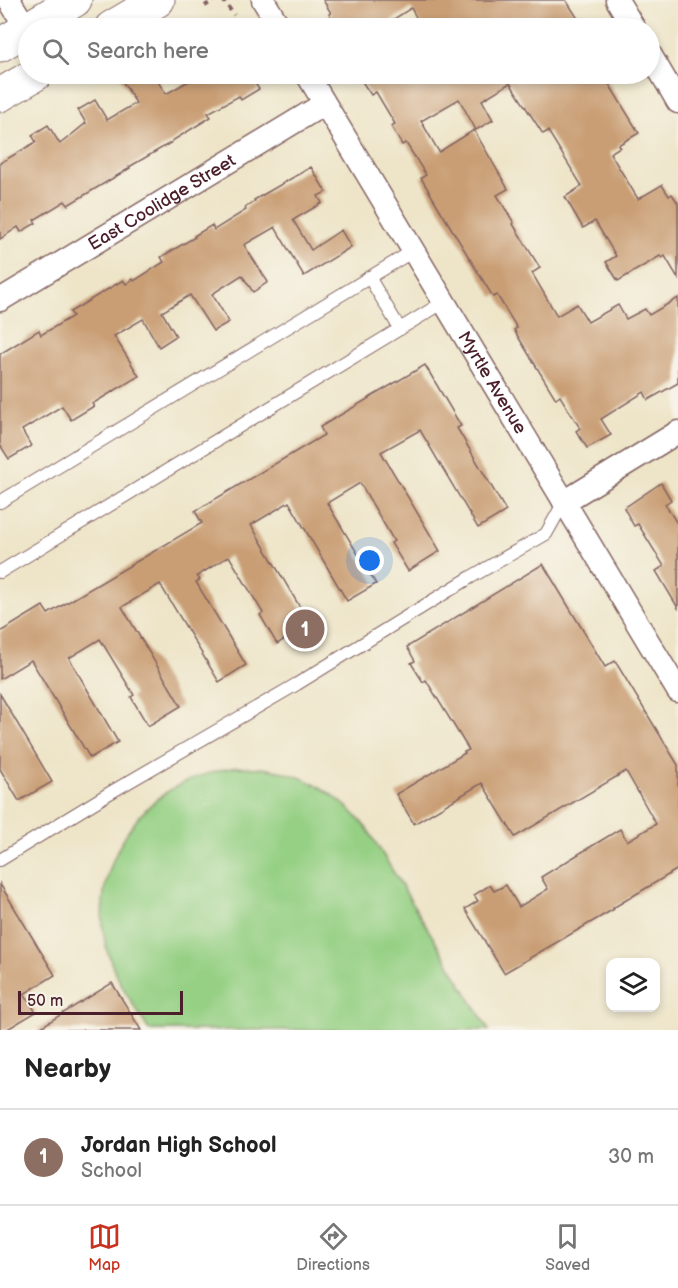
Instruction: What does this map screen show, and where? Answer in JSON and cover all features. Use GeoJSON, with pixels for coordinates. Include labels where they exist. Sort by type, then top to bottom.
{"type":"FeatureCollection","features":[{"type":"Feature","properties":{"kind":"main road"},"geometry":{"type":"LineString","coordinates":[[45,18],[75,0]]}},
{"type":"Feature","properties":{"kind":"main road"},"geometry":{"type":"LineString","coordinates":[[128,18],[158,0]]}},
{"type":"Feature","properties":{"kind":"main road"},"geometry":{"type":"LineString","coordinates":[[0,95],[19,84]]}},
{"type":"Feature","properties":{"kind":"street"},"geometry":{"type":"LineString","coordinates":[[9,0],[13,37]]}},
{"type":"Feature","properties":{"kind":"street"},"geometry":{"type":"LineString","coordinates":[[263,0],[274,18]]}},
{"type":"Feature","properties":{"kind":"street"},"geometry":{"type":"LineString","coordinates":[[617,0],[628,18]]}},
{"type":"Feature","properties":{"kind":"street"},"geometry":{"type":"LineString","coordinates":[[660,71],[678,102]]}},
{"type":"Feature","properties":{"kind":"street","name":"Myrtle Avenue"},"geometry":{"type":"LineString","coordinates":[[313,84],[678,691]]}},
{"type":"Feature","properties":{"kind":"street","name":"East Coolidge Street"},"geometry":{"type":"LineString","coordinates":[[0,300],[324,104]]}},
{"type":"Feature","properties":{"kind":"street"},"geometry":{"type":"LineString","coordinates":[[564,502],[678,432]]}},
{"type":"Feature","properties":{"kind":"lane"},"geometry":{"type":"LineString","coordinates":[[0,502],[412,251]]}},
{"type":"Feature","properties":{"kind":"lane"},"geometry":{"type":"LineString","coordinates":[[369,277],[400,329]]}},
{"type":"Feature","properties":{"kind":"lane"},"geometry":{"type":"LineString","coordinates":[[0,572],[444,302]]}},
{"type":"Feature","properties":{"kind":"lane"},"geometry":{"type":"LineString","coordinates":[[0,860],[546,534],[564,502]]}},
{"type":"Feature","properties":{"kind":"path"},"geometry":{"type":"LineString","coordinates":[[205,6],[214,0]]}},
{"type":"Feature","properties":{"kind":"path"},"geometry":{"type":"LineString","coordinates":[[223,0],[234,15]]}},
{"type":"Feature","properties":{"kind":"green space"},"geometry":{"type":"Polygon","coordinates":[[[236,767],[264,768],[311,782],[336,798],[358,818],[368,830],[489,1030],[149,1030],[111,963],[103,931],[106,885],[112,863],[134,823],[149,806],[167,792],[200,776],[236,767]]]}},
{"type":"Feature","properties":{"kind":"building"},"geometry":{"type":"Polygon","coordinates":[[[323,0],[566,0],[578,18],[416,18],[411,8],[396,18],[331,18],[329,14],[331,13],[323,0]]]}},
{"type":"Feature","properties":{"kind":"building"},"geometry":{"type":"Polygon","coordinates":[[[124,84],[160,84],[166,94],[184,84],[258,84],[256,85],[259,89],[241,100],[239,96],[208,113],[211,117],[130,168],[68,205],[65,201],[34,220],[36,223],[21,232],[18,227],[0,239],[0,163],[36,142],[32,135],[48,125],[60,144],[86,123],[78,110],[95,100],[107,120],[136,103],[124,84]]]}},
{"type":"Feature","properties":{"kind":"building"},"geometry":{"type":"Polygon","coordinates":[[[364,84],[508,84],[482,100],[493,120],[476,130],[459,99],[421,121],[439,152],[474,130],[508,189],[497,195],[540,268],[532,273],[557,316],[577,304],[588,322],[618,305],[626,319],[645,309],[649,315],[678,298],[678,383],[648,400],[644,392],[601,419],[611,435],[587,448],[576,431],[580,428],[560,396],[556,399],[514,330],[517,328],[497,295],[493,297],[421,178],[426,175],[406,143],[402,145],[391,126],[395,124],[376,92],[371,95],[364,84]]]}},
{"type":"Feature","properties":{"kind":"building"},"geometry":{"type":"Polygon","coordinates":[[[511,84],[609,84],[639,133],[618,145],[620,147],[610,153],[638,199],[662,185],[669,196],[672,194],[678,203],[678,278],[665,256],[662,258],[660,256],[618,281],[606,262],[616,256],[595,221],[583,228],[565,197],[582,186],[548,131],[543,134],[511,84]]]}},
{"type":"Feature","properties":{"kind":"building"},"geometry":{"type":"Polygon","coordinates":[[[311,167],[326,192],[318,196],[322,203],[293,220],[311,250],[341,230],[351,247],[304,276],[275,227],[244,245],[268,282],[253,292],[242,275],[212,294],[229,322],[213,331],[190,295],[162,312],[176,336],[159,347],[143,319],[114,336],[139,376],[92,404],[94,406],[71,420],[62,406],[22,430],[31,446],[9,459],[0,445],[0,354],[39,330],[41,335],[73,316],[70,312],[123,280],[126,284],[133,279],[134,281],[164,262],[161,257],[212,225],[214,230],[246,210],[245,208],[254,200],[311,167]]]}},
{"type":"Feature","properties":{"kind":"building"},"geometry":{"type":"Polygon","coordinates":[[[425,365],[461,426],[457,428],[506,511],[478,528],[420,430],[381,452],[440,551],[408,571],[391,543],[394,541],[360,483],[327,503],[376,584],[347,601],[289,502],[251,525],[310,624],[277,644],[260,615],[263,613],[229,556],[197,576],[200,580],[196,582],[246,665],[219,682],[160,584],[122,607],[181,706],[148,726],[131,697],[134,695],[100,639],[69,658],[118,742],[90,758],[31,660],[0,679],[0,632],[43,606],[48,614],[202,523],[195,511],[324,435],[320,427],[425,365]]]}},
{"type":"Feature","properties":{"kind":"building"},"geometry":{"type":"Polygon","coordinates":[[[661,483],[671,500],[665,504],[678,525],[678,608],[656,571],[664,566],[638,524],[634,526],[624,508],[661,483]]]}},
{"type":"Feature","properties":{"kind":"building"},"geometry":{"type":"Polygon","coordinates":[[[543,564],[605,667],[615,661],[678,765],[678,869],[504,973],[465,909],[478,901],[474,895],[490,885],[494,891],[506,885],[519,907],[548,889],[541,877],[582,852],[620,829],[627,841],[656,824],[626,771],[515,837],[482,783],[414,824],[396,794],[469,750],[426,680],[423,682],[411,663],[415,661],[407,647],[543,564]]]}},
{"type":"Feature","properties":{"kind":"building"},"geometry":{"type":"Polygon","coordinates":[[[0,694],[52,782],[19,801],[0,769],[0,694]]]}},
{"type":"Feature","properties":{"kind":"building"},"geometry":{"type":"Polygon","coordinates":[[[0,884],[55,975],[24,994],[36,1012],[6,1030],[0,1030],[0,884]]]}},
{"type":"Feature","properties":{"kind":"building"},"geometry":{"type":"Polygon","coordinates":[[[112,983],[141,1030],[36,1030],[112,983]]]}},
{"type":"Feature","properties":{"kind":"place","name":"Jordan High School"},"geometry":{"type":"Point","coordinates":[305,629]}}]}
